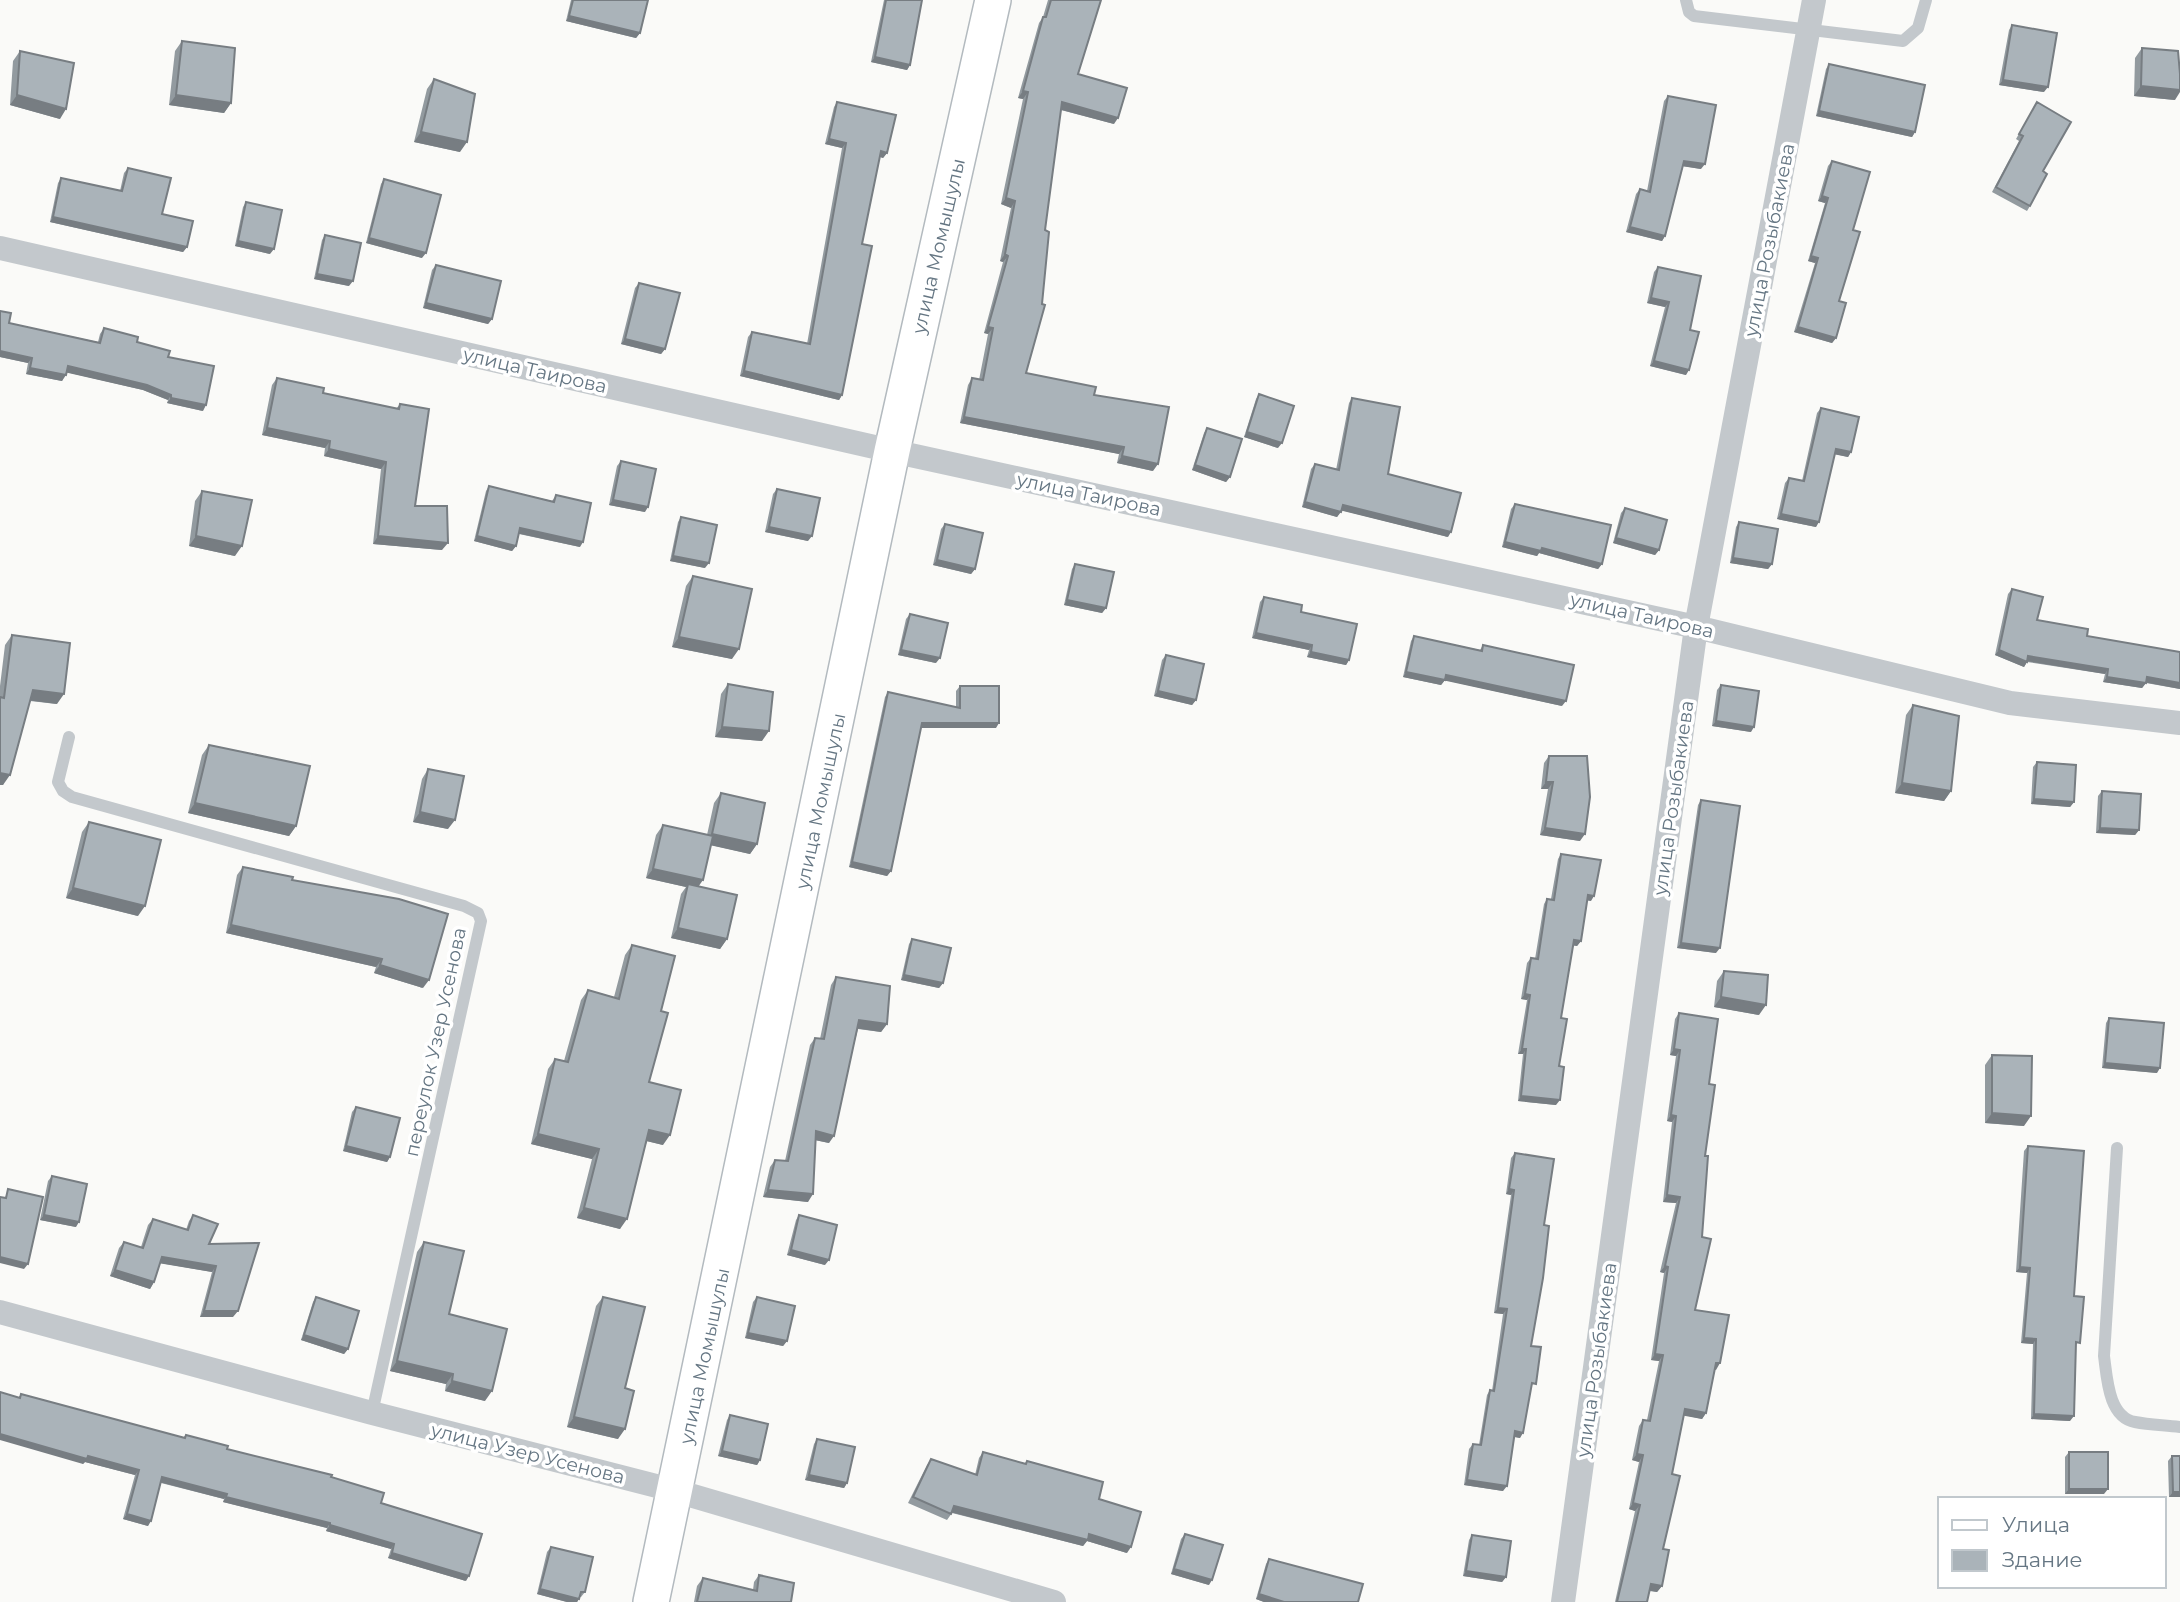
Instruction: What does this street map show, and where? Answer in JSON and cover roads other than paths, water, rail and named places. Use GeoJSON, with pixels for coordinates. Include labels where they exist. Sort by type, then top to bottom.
{"type":"FeatureCollection","features":[{"type":"Feature","properties":{"kind":"street","name":"улица Момышулы"},"geometry":{"type":"LineString","coordinates":[[651,1602],[892,451],[993,0]]}},
{"type":"Feature","properties":{"kind":"street","name":"улица Розыбакиева"},"geometry":{"type":"LineString","coordinates":[[1563,1602],[1696,627],[1814,0]]}},
{"type":"Feature","properties":{"kind":"street","name":"улица Таирова"},"geometry":{"type":"LineString","coordinates":[[0,248],[892,451],[1696,627],[2010,703],[2180,723]]}},
{"type":"Feature","properties":{"kind":"street","name":"улица Узер Усенова"},"geometry":{"type":"LineString","coordinates":[[0,1312],[372,1413],[676,1491],[1054,1602]]}},
{"type":"Feature","properties":{"kind":"lane"},"geometry":{"type":"LineString","coordinates":[[1686,0],[1689,12],[1694,16],[1903,41],[1918,28],[1926,0]]}},
{"type":"Feature","properties":{"kind":"lane","name":"переулок Узер Усенова"},"geometry":{"type":"LineString","coordinates":[[69,737],[58,782],[63,791],[72,797],[464,906],[478,913],[481,921],[372,1413]]}},
{"type":"Feature","properties":{"kind":"lane"},"geometry":{"type":"LineString","coordinates":[[2117,1148],[2104,1356],[2108,1387],[2117,1409],[2132,1422],[2180,1427]]}}]}
